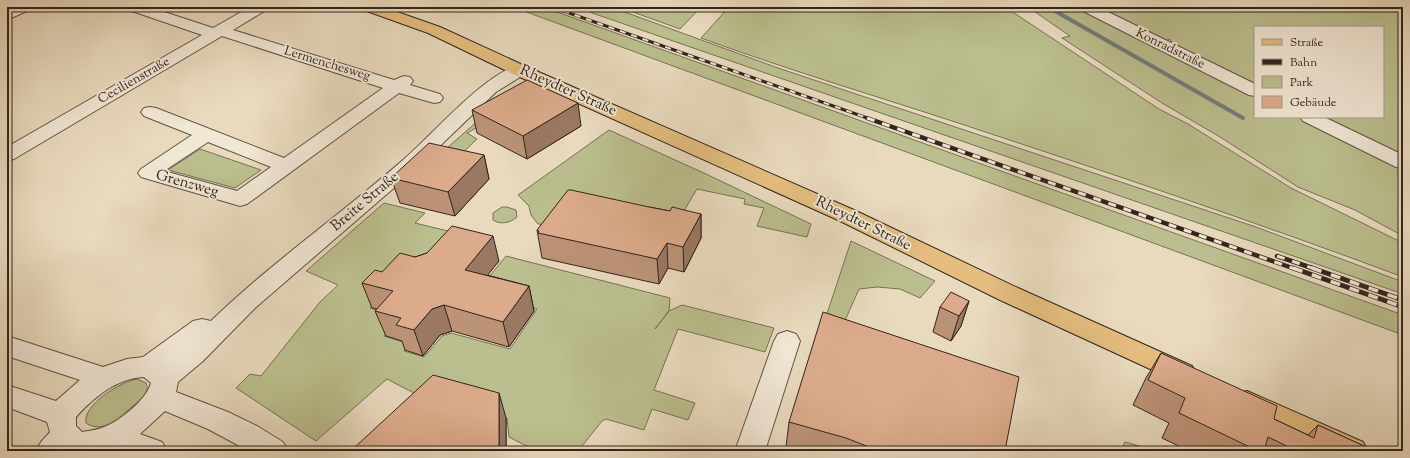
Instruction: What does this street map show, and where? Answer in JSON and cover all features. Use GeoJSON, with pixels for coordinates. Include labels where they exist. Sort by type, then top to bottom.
{"type":"FeatureCollection","features":[{"type":"Feature","properties":{"kind":"main road","name":"Rheydter Straße"},"geometry":{"type":"LineString","coordinates":[[369,7],[434,30],[519,70],[846,215],[1009,294],[1353,451]]}},
{"type":"Feature","properties":{"kind":"street"},"geometry":{"type":"LineString","coordinates":[[7,15],[24,7]]}},
{"type":"Feature","properties":{"kind":"street","name":"Lermenchesweg"},"geometry":{"type":"LineString","coordinates":[[134,7],[401,84],[434,98]]}},
{"type":"Feature","properties":{"kind":"street","name":"Cecilienstraße"},"geometry":{"type":"LineString","coordinates":[[7,155],[261,7]]}},
{"type":"Feature","properties":{"kind":"street","name":"Konradstraße"},"geometry":{"type":"LineString","coordinates":[[1086,7],[1254,91]]}},
{"type":"Feature","properties":{"kind":"street","name":"Breite Straße"},"geometry":{"type":"LineString","coordinates":[[66,439],[96,442],[113,437],[141,419],[158,381],[194,354],[246,302],[410,164],[490,88],[519,70]]}},
{"type":"Feature","properties":{"kind":"street","name":"Grenzweg"},"geometry":{"type":"LineString","coordinates":[[207,134],[148,173],[240,200],[401,84]]}},
{"type":"Feature","properties":{"kind":"street"},"geometry":{"type":"LineString","coordinates":[[150,112],[286,166]]}},
{"type":"Feature","properties":{"kind":"street"},"geometry":{"type":"LineString","coordinates":[[1311,118],[1403,163]]}},
{"type":"Feature","properties":{"kind":"street"},"geometry":{"type":"LineString","coordinates":[[750,451],[788,341]]}},
{"type":"Feature","properties":{"kind":"street"},"geometry":{"type":"LineString","coordinates":[[7,346],[105,378]]}},
{"type":"Feature","properties":{"kind":"street"},"geometry":{"type":"LineString","coordinates":[[7,396],[66,439],[78,398],[105,378],[128,368],[158,381],[200,412],[266,445]]}},
{"type":"Feature","properties":{"kind":"street"},"geometry":{"type":"LineString","coordinates":[[113,437],[152,451]]}},
{"type":"Feature","properties":{"kind":"green space"},"geometry":{"type":"Polygon","coordinates":[[[513,7],[543,7],[1403,315],[1403,335],[513,7]]]}},
{"type":"Feature","properties":{"kind":"green space"},"geometry":{"type":"Polygon","coordinates":[[[575,7],[611,7],[778,68],[1256,227],[1403,282],[1403,294],[575,7]]]}},
{"type":"Feature","properties":{"kind":"green space"},"geometry":{"type":"Polygon","coordinates":[[[619,7],[701,7],[680,29],[619,7]]]}},
{"type":"Feature","properties":{"kind":"green space"},"geometry":{"type":"Polygon","coordinates":[[[729,7],[1005,7],[1159,109],[1188,124],[1291,188],[1403,243],[1403,277],[1234,216],[1120,177],[701,38],[729,7]]]}},
{"type":"Feature","properties":{"kind":"green space"},"geometry":{"type":"Polygon","coordinates":[[[1028,7],[1083,7],[1254,92],[1254,118],[1306,118],[1403,166],[1403,236],[1355,210],[1298,187],[1220,137],[1162,103],[1062,38],[1070,36],[1028,7]]]}},
{"type":"Feature","properties":{"kind":"green space"},"geometry":{"type":"Polygon","coordinates":[[[1088,7],[1403,7],[1403,159],[1317,118],[1384,118],[1384,26],[1254,26],[1254,88],[1174,49],[1170,39],[1160,44],[1088,7]]]}},
{"type":"Feature","properties":{"kind":"green space"},"geometry":{"type":"Polygon","coordinates":[[[514,89],[500,115],[467,133],[477,139],[455,160],[438,156],[514,89]]]}},
{"type":"Feature","properties":{"kind":"green space"},"geometry":{"type":"Polygon","coordinates":[[[609,130],[811,224],[807,237],[757,226],[764,208],[744,204],[745,199],[697,189],[670,234],[538,224],[531,215],[529,206],[518,195],[609,130]]]}},
{"type":"Feature","properties":{"kind":"green space"},"geometry":{"type":"Polygon","coordinates":[[[200,149],[261,170],[235,188],[168,170],[200,149]]]}},
{"type":"Feature","properties":{"kind":"green space"},"geometry":{"type":"Polygon","coordinates":[[[384,203],[425,213],[415,223],[456,233],[384,292],[370,308],[394,315],[395,323],[384,336],[409,344],[404,351],[424,357],[442,336],[451,333],[510,349],[537,309],[481,295],[479,289],[506,256],[670,298],[669,311],[682,305],[774,328],[765,352],[678,329],[654,390],[695,403],[688,420],[652,409],[644,430],[606,419],[602,421],[578,451],[536,451],[509,437],[507,418],[441,399],[435,404],[387,379],[316,441],[236,388],[250,374],[261,376],[320,302],[338,285],[306,271],[384,203]]]}},
{"type":"Feature","properties":{"kind":"green space"},"geometry":{"type":"Polygon","coordinates":[[[502,207],[516,210],[517,217],[505,223],[493,220],[493,213],[502,207]]]}},
{"type":"Feature","properties":{"kind":"green space"},"geometry":{"type":"Polygon","coordinates":[[[851,241],[935,281],[920,298],[900,289],[877,287],[859,289],[843,325],[820,335],[851,241]]]}},
{"type":"Feature","properties":{"kind":"green space"},"geometry":{"type":"Polygon","coordinates":[[[137,379],[146,383],[147,388],[145,394],[139,401],[117,419],[105,426],[92,426],[86,423],[86,416],[90,409],[104,395],[122,384],[137,379]]]}},
{"type":"Feature","properties":{"kind":"green space"},"geometry":{"type":"Polygon","coordinates":[[[1125,442],[1157,451],[1121,451],[1125,442]]]}},
{"type":"Feature","properties":{"kind":"building"},"geometry":{"type":"Polygon","coordinates":[[[527,80],[578,103],[523,136],[472,110],[527,80]]]}},
{"type":"Feature","properties":{"kind":"building"},"geometry":{"type":"Polygon","coordinates":[[[429,143],[484,155],[448,192],[391,178],[429,143]]]}},
{"type":"Feature","properties":{"kind":"building"},"geometry":{"type":"Polygon","coordinates":[[[568,190],[670,211],[672,207],[701,214],[683,247],[667,243],[657,259],[538,233],[539,231],[537,230],[568,190]]]}},
{"type":"Feature","properties":{"kind":"building"},"geometry":{"type":"Polygon","coordinates":[[[452,226],[493,236],[465,270],[529,286],[503,322],[444,305],[432,309],[414,330],[396,325],[401,318],[375,311],[393,291],[362,283],[375,270],[382,272],[400,253],[415,257],[427,253],[452,226]]]}},
{"type":"Feature","properties":{"kind":"building"},"geometry":{"type":"Polygon","coordinates":[[[951,292],[969,301],[959,316],[940,307],[951,292]]]}},
{"type":"Feature","properties":{"kind":"building"},"geometry":{"type":"Polygon","coordinates":[[[823,312],[1019,377],[1005,451],[879,451],[846,438],[789,422],[823,312]]]}},
{"type":"Feature","properties":{"kind":"building"},"geometry":{"type":"Polygon","coordinates":[[[1161,353],[1277,406],[1274,419],[1314,438],[1318,425],[1375,451],[1297,451],[1268,437],[1264,451],[1258,451],[1179,413],[1185,398],[1148,380],[1161,353]]]}},
{"type":"Feature","properties":{"kind":"building"},"geometry":{"type":"Polygon","coordinates":[[[433,375],[499,393],[499,451],[361,451],[355,447],[433,375]]]}},
{"type":"Feature","properties":{"kind":"waterway"},"geometry":{"type":"LineString","coordinates":[[1048,7],[1243,118]]}},
{"type":"Feature","properties":{"kind":"railway"},"geometry":{"type":"LineString","coordinates":[[552,7],[870,119]]}},
{"type":"Feature","properties":{"kind":"railway"},"geometry":{"type":"LineString","coordinates":[[867,118],[1295,269]]}},
{"type":"Feature","properties":{"kind":"railway"},"geometry":{"type":"LineString","coordinates":[[1277,256],[1315,269]]}},
{"type":"Feature","properties":{"kind":"railway"},"geometry":{"type":"LineString","coordinates":[[1293,268],[1403,307]]}},
{"type":"Feature","properties":{"kind":"railway"},"geometry":{"type":"LineString","coordinates":[[1312,268],[1403,300]]}}]}
